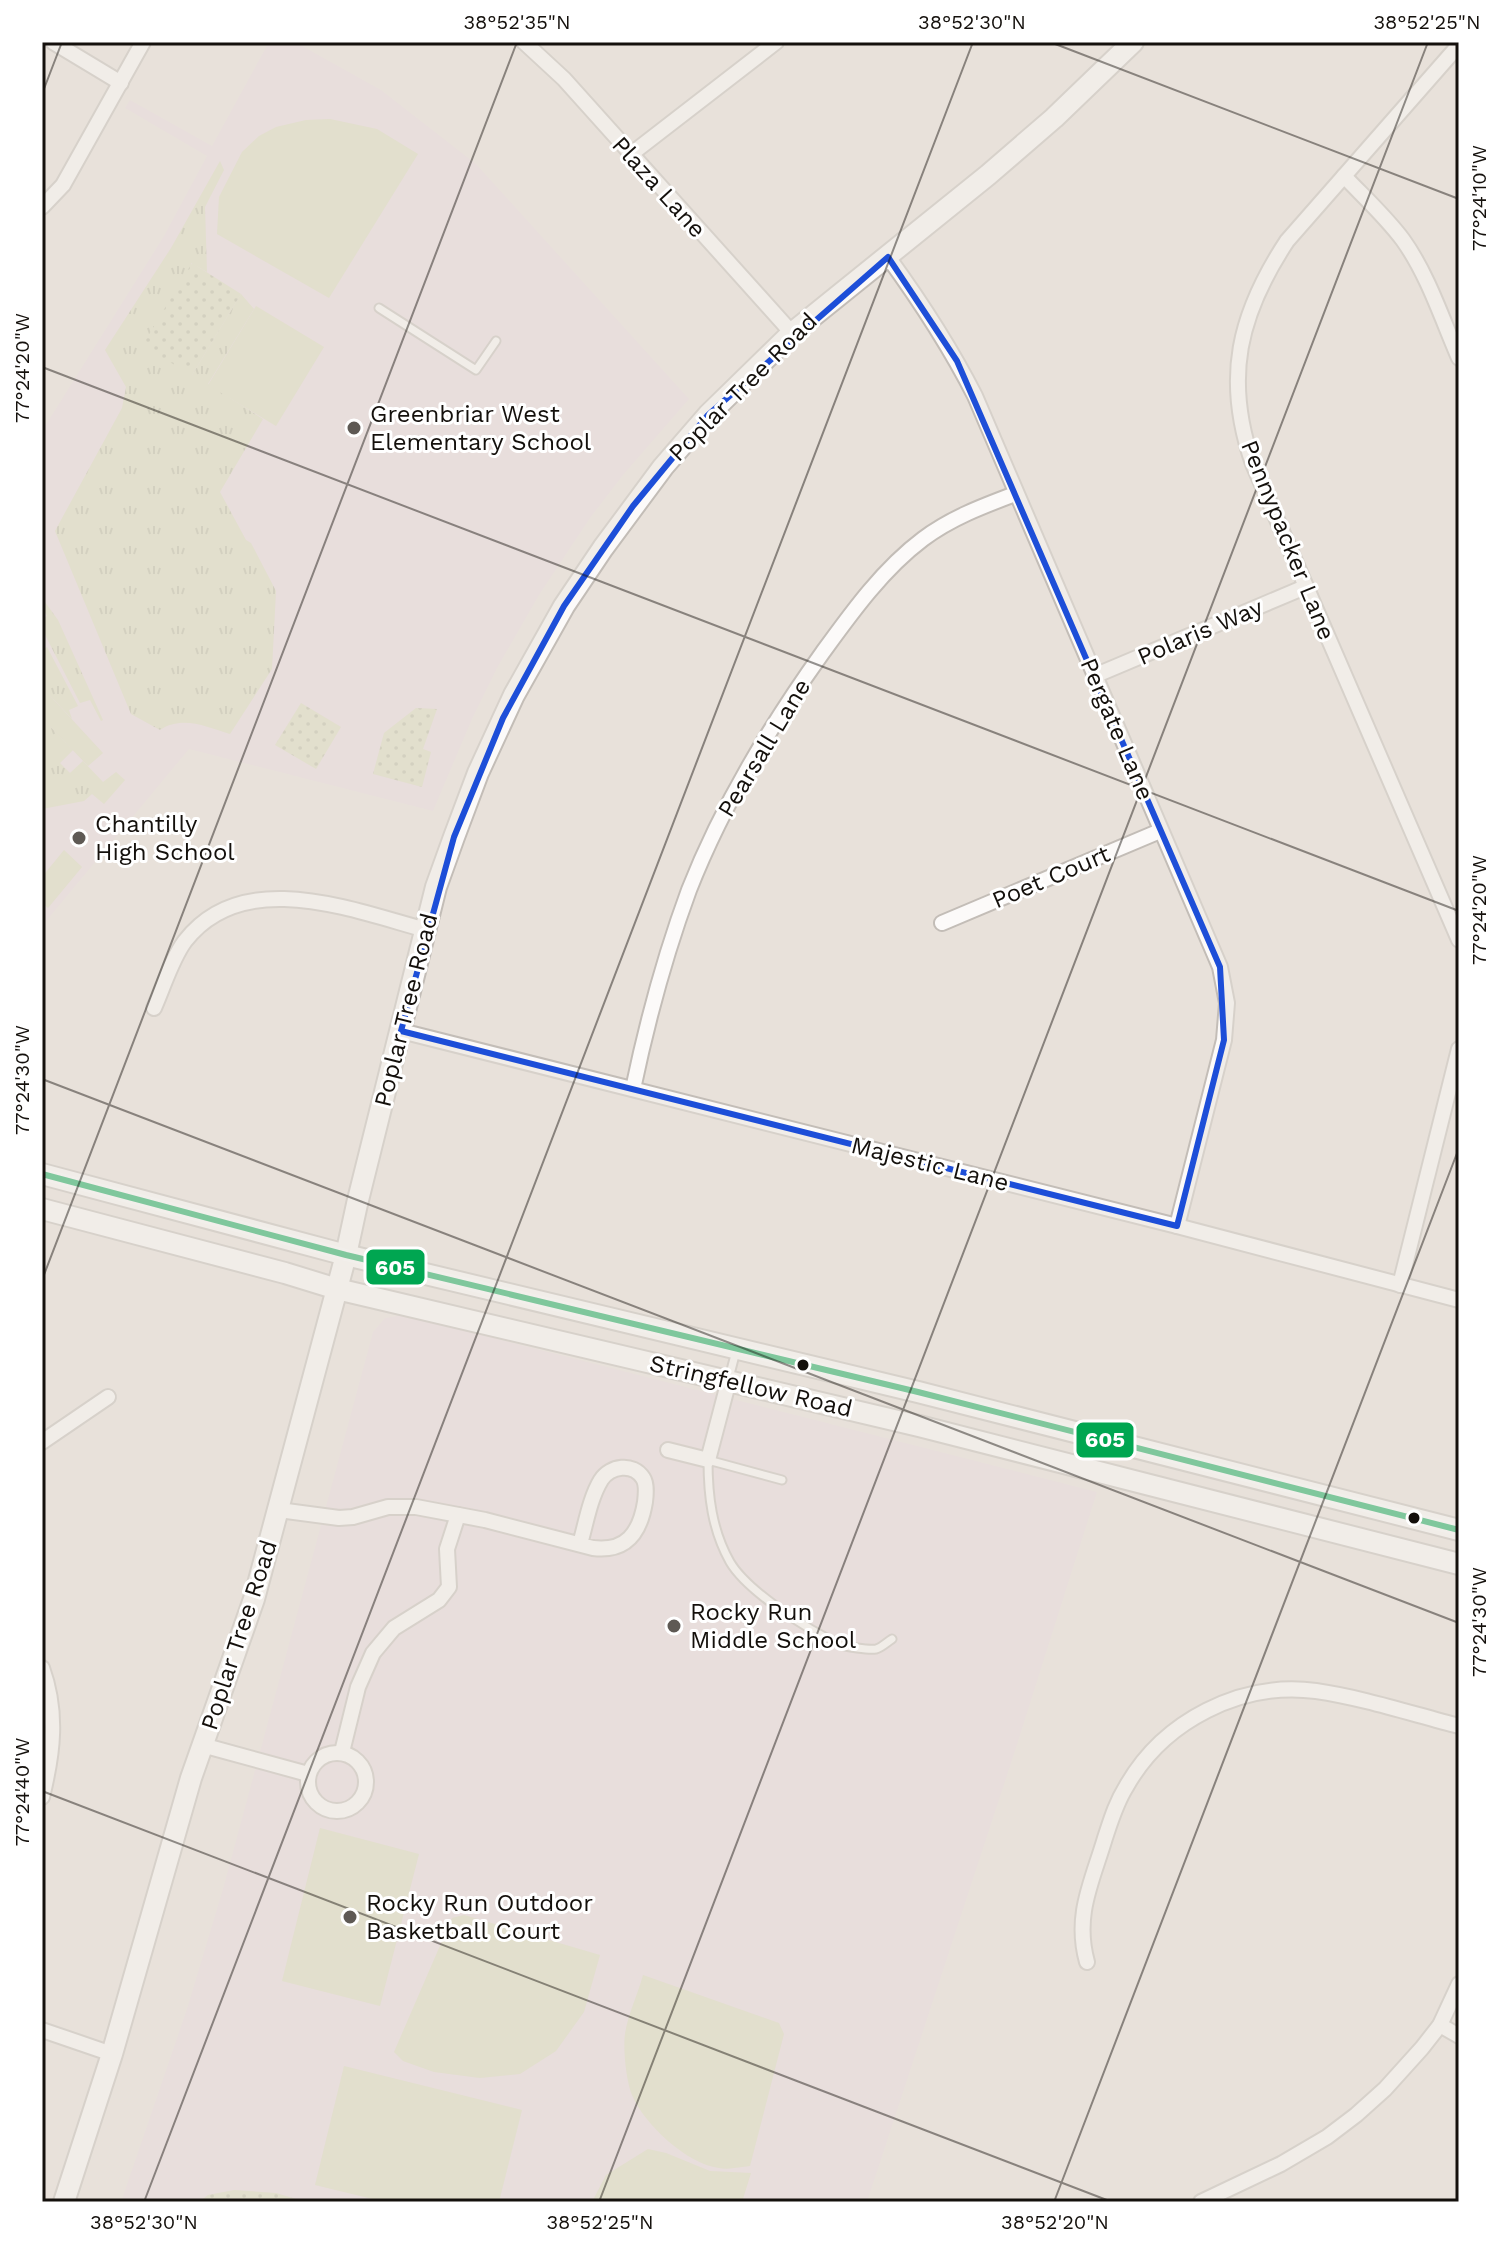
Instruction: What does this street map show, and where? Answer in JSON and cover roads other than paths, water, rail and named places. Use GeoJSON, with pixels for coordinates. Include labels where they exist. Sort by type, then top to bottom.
{"type":"FeatureCollection","features":[{"type":"Feature","properties":{"kind":"main road","name":"Poplar Tree Road"},"geometry":{"type":"LineString","coordinates":[[64,2202],[112,2054],[191,1778],[254,1599],[346,1255],[436,887],[478,773],[514,695],[564,606],[610,537],[663,467],[708,415],[792,333],[1032,137],[1133,42]]}},
{"type":"Feature","properties":{"kind":"main road","name":"Stringfellow Road"},"geometry":{"type":"LineString","coordinates":[[42,1174],[346,1255],[933,1396],[1459,1530]]}},
{"type":"Feature","properties":{"kind":"main road","name":"Stringfellow Road"},"geometry":{"type":"LineString","coordinates":[[42,1209],[337,1289],[919,1426],[1459,1564]]}},
{"type":"Feature","properties":{"kind":"street"},"geometry":{"type":"LineString","coordinates":[[53,42],[121,83]]}},
{"type":"Feature","properties":{"kind":"street"},"geometry":{"type":"LineString","coordinates":[[42,207],[63,185],[143,42]]}},
{"type":"Feature","properties":{"kind":"street","name":"Plaza Lane"},"geometry":{"type":"LineString","coordinates":[[524,42],[564,79],[792,333]]}},
{"type":"Feature","properties":{"kind":"street"},"geometry":{"type":"LineString","coordinates":[[630,155],[776,42]]}},
{"type":"Feature","properties":{"kind":"street","name":"Pennypacker Lane"},"geometry":{"type":"LineString","coordinates":[[1459,45],[1287,241],[1266,273],[1246,322],[1240,350],[1238,393],[1247,448],[1459,940]]}},
{"type":"Feature","properties":{"kind":"street"},"geometry":{"type":"LineString","coordinates":[[1344,176],[1405,242],[1459,358]]}},
{"type":"Feature","properties":{"kind":"street","name":"Pergate Lane"},"geometry":{"type":"LineString","coordinates":[[888,257],[921,302],[975,396],[1220,967],[1227,1003],[1224,1040],[1177,1226]]}},
{"type":"Feature","properties":{"kind":"street","name":"Pearsall Lane"},"geometry":{"type":"LineString","coordinates":[[633,1089],[662,973],[690,888],[729,803],[782,712],[846,620],[902,556],[949,522],[1015,494]]}},
{"type":"Feature","properties":{"kind":"street","name":"Polaris Way"},"geometry":{"type":"LineString","coordinates":[[1094,676],[1305,587]]}},
{"type":"Feature","properties":{"kind":"street","name":"Poet Court"},"geometry":{"type":"LineString","coordinates":[[942,923],[1160,831]]}},
{"type":"Feature","properties":{"kind":"street"},"geometry":{"type":"LineString","coordinates":[[154,1008],[175,956],[185,941],[214,915],[251,901],[302,899],[426,930]]}},
{"type":"Feature","properties":{"kind":"street","name":"Majestic Lane"},"geometry":{"type":"LineString","coordinates":[[401,1031],[1459,1300]]}},
{"type":"Feature","properties":{"kind":"street"},"geometry":{"type":"LineString","coordinates":[[1400,1285],[1459,1049]]}},
{"type":"Feature","properties":{"kind":"street"},"geometry":{"type":"LineString","coordinates":[[668,1450],[708,1460],[729,1380]]}},
{"type":"Feature","properties":{"kind":"street"},"geometry":{"type":"LineString","coordinates":[[42,1442],[108,1397]]}},
{"type":"Feature","properties":{"kind":"street"},"geometry":{"type":"LineString","coordinates":[[279,1510],[339,1518],[388,1507],[416,1507],[485,1520],[580,1544],[600,1549],[616,1547],[634,1534],[641,1520],[646,1491],[644,1479],[638,1473],[618,1467],[602,1478],[580,1544]]}},
{"type":"Feature","properties":{"kind":"street"},"geometry":{"type":"LineString","coordinates":[[342,1752],[358,1687],[373,1653],[394,1628],[439,1600],[449,1587],[447,1549],[458,1515]]}},
{"type":"Feature","properties":{"kind":"street"},"geometry":{"type":"LineString","coordinates":[[42,1668],[53,1712],[53,1740],[42,1797]]}},
{"type":"Feature","properties":{"kind":"street"},"geometry":{"type":"LineString","coordinates":[[1087,1962],[1081,1942],[1082,1915],[1118,1802],[1134,1774],[1154,1749],[1189,1720],[1234,1699],[1288,1690],[1340,1695],[1459,1726]]}},
{"type":"Feature","properties":{"kind":"street"},"geometry":{"type":"LineString","coordinates":[[202,1745],[308,1774]]}},
{"type":"Feature","properties":{"kind":"street"},"geometry":{"type":"LineString","coordinates":[[342,1752],[358,1761],[366,1778],[365,1788],[356,1804],[339,1811],[321,1807],[309,1793],[308,1774],[317,1759],[325,1754],[342,1752]]}},
{"type":"Feature","properties":{"kind":"street"},"geometry":{"type":"LineString","coordinates":[[1201,2202],[1281,2164],[1327,2137],[1356,2115],[1385,2089],[1440,2025],[1459,1984]]}},
{"type":"Feature","properties":{"kind":"street"},"geometry":{"type":"LineString","coordinates":[[1440,2025],[1459,2036]]}},
{"type":"Feature","properties":{"kind":"street"},"geometry":{"type":"LineString","coordinates":[[42,2030],[112,2054]]}},
{"type":"Feature","properties":{"kind":"lane"},"geometry":{"type":"LineString","coordinates":[[379,308],[476,370],[496,341]]}},
{"type":"Feature","properties":{"kind":"lane"},"geometry":{"type":"LineString","coordinates":[[729,1380],[736,1349]]}},
{"type":"Feature","properties":{"kind":"lane"},"geometry":{"type":"LineString","coordinates":[[782,1480],[708,1460],[712,1518],[730,1562],[743,1580],[804,1624],[842,1646],[876,1649],[892,1639]]}},
{"type":"Feature","properties":{"kind":"place","name":"Greenbriar West Elementary School"},"geometry":{"type":"Point","coordinates":[354,428]}},
{"type":"Feature","properties":{"kind":"place","name":"Chantilly High School"},"geometry":{"type":"Point","coordinates":[79,838]}},
{"type":"Feature","properties":{"kind":"place","name":"Rocky Run Middle School"},"geometry":{"type":"Point","coordinates":[674,1626]}},
{"type":"Feature","properties":{"kind":"place","name":"Rocky Run Outdoor Basketball Court"},"geometry":{"type":"Point","coordinates":[350,1917]}}]}
